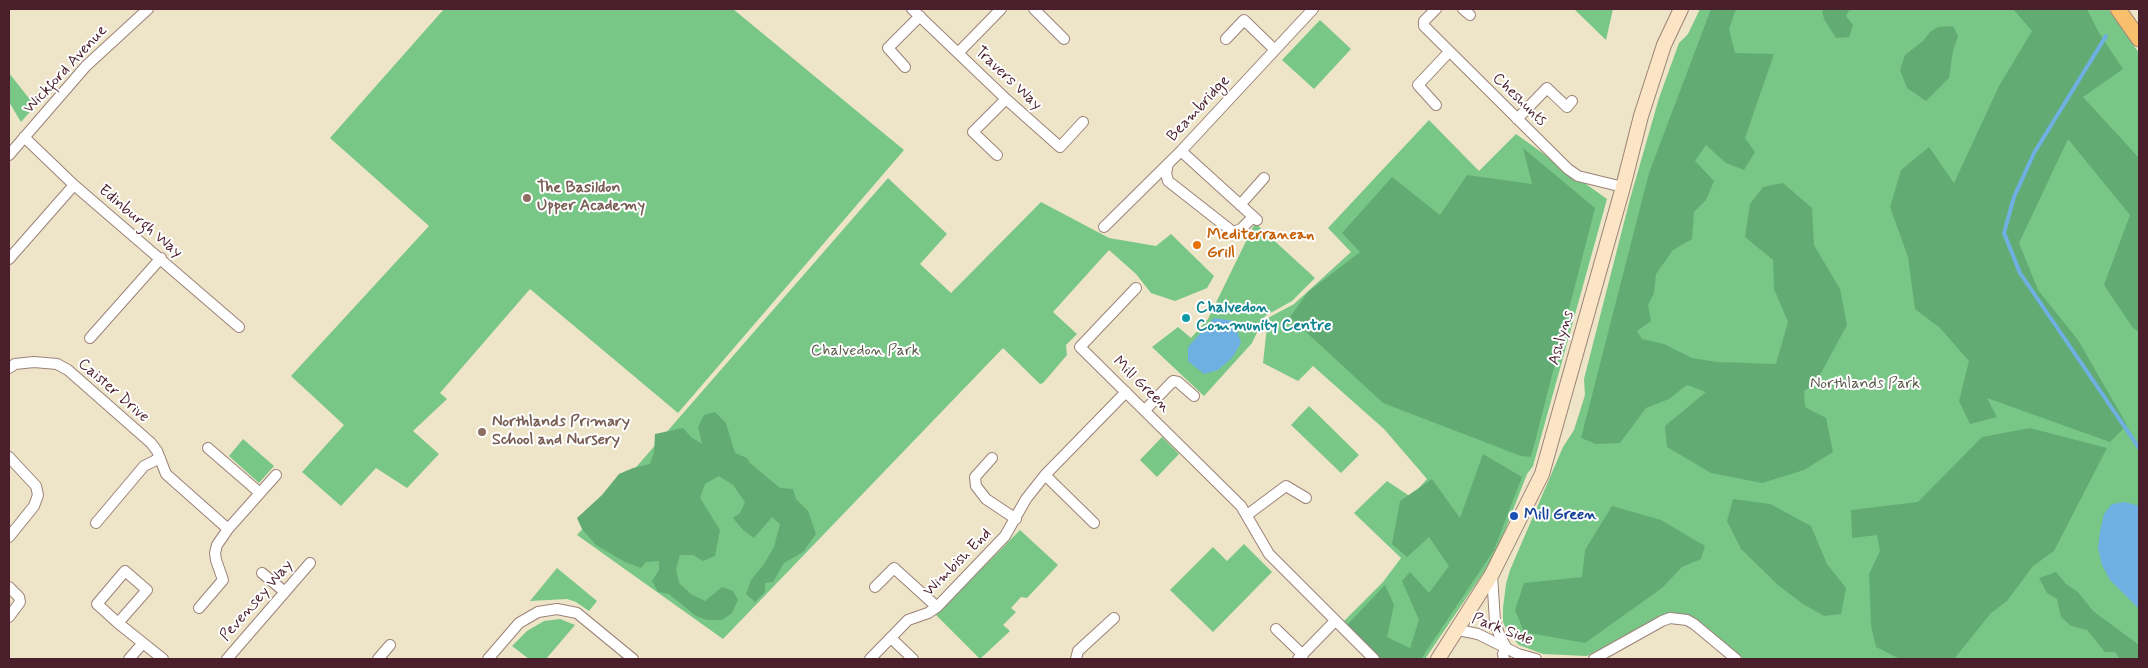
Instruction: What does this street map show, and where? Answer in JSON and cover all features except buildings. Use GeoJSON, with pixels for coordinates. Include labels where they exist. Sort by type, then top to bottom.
{"type":"FeatureCollection","features":[{"type":"Feature","properties":{"kind":"main road"},"geometry":{"type":"LineString","coordinates":[[2118,9],[2139,39]]}},
{"type":"Feature","properties":{"kind":"street","name":"Wickford Avenue"},"geometry":{"type":"LineString","coordinates":[[9,155],[86,66],[148,9]]}},
{"type":"Feature","properties":{"kind":"street"},"geometry":{"type":"LineString","coordinates":[[958,53],[1001,9]]}},
{"type":"Feature","properties":{"kind":"street"},"geometry":{"type":"LineString","coordinates":[[1034,9],[1064,39]]}},
{"type":"Feature","properties":{"kind":"street","name":"Beambridge"},"geometry":{"type":"LineString","coordinates":[[1104,227],[1181,151],[1313,9]]}},
{"type":"Feature","properties":{"kind":"street","name":"Cheshunts"},"geometry":{"type":"LineString","coordinates":[[1436,9],[1422,24],[1517,119],[1578,176],[1623,187]]}},
{"type":"Feature","properties":{"kind":"street","name":"Ashlyns"},"geometry":{"type":"LineString","coordinates":[[1438,659],[1492,574],[1542,474],[1623,187],[1641,116],[1664,45],[1681,9]]}},
{"type":"Feature","properties":{"kind":"street"},"geometry":{"type":"LineString","coordinates":[[905,67],[888,48],[916,12]]}},
{"type":"Feature","properties":{"kind":"street","name":"Travers Way"},"geometry":{"type":"LineString","coordinates":[[916,12],[1006,99],[1060,147],[1083,122]]}},
{"type":"Feature","properties":{"kind":"street"},"geometry":{"type":"LineString","coordinates":[[1226,40],[1244,20],[1274,49]]}},
{"type":"Feature","properties":{"kind":"street"},"geometry":{"type":"LineString","coordinates":[[1436,105],[1418,86],[1449,52]]}},
{"type":"Feature","properties":{"kind":"street"},"geometry":{"type":"LineString","coordinates":[[1517,119],[1547,88],[1567,107],[1572,101]]}},
{"type":"Feature","properties":{"kind":"street"},"geometry":{"type":"LineString","coordinates":[[997,155],[973,132],[1006,99]]}},
{"type":"Feature","properties":{"kind":"street","name":"Edinburgh Way"},"geometry":{"type":"LineString","coordinates":[[24,137],[74,185],[239,327]]}},
{"type":"Feature","properties":{"kind":"street"},"geometry":{"type":"LineString","coordinates":[[1168,164],[1166,173],[1168,181],[1232,232],[1238,231],[1255,218],[1181,151]]}},
{"type":"Feature","properties":{"kind":"street"},"geometry":{"type":"LineString","coordinates":[[1240,205],[1264,178]]}},
{"type":"Feature","properties":{"kind":"street"},"geometry":{"type":"LineString","coordinates":[[9,259],[74,185]]}},
{"type":"Feature","properties":{"kind":"street"},"geometry":{"type":"LineString","coordinates":[[90,338],[161,258]]}},
{"type":"Feature","properties":{"kind":"street","name":"Mill Green"},"geometry":{"type":"LineString","coordinates":[[1136,288],[1080,346],[1241,506],[1269,554],[1374,659]]}},
{"type":"Feature","properties":{"kind":"street","name":"Caister Drive"},"geometry":{"type":"LineString","coordinates":[[9,368],[15,364],[26,362],[57,364],[68,370],[151,443],[158,451],[166,474],[228,529]]}},
{"type":"Feature","properties":{"kind":"street"},"geometry":{"type":"LineString","coordinates":[[1145,410],[1174,381],[1178,382],[1194,396]]}},
{"type":"Feature","properties":{"kind":"street","name":"Wimbish End"},"geometry":{"type":"LineString","coordinates":[[870,659],[908,620],[928,613],[937,607],[1005,536],[1026,499],[1045,475],[1126,392]]}},
{"type":"Feature","properties":{"kind":"street"},"geometry":{"type":"LineString","coordinates":[[208,448],[260,493]]}},
{"type":"Feature","properties":{"kind":"street"},"geometry":{"type":"LineString","coordinates":[[9,457],[36,486],[38,495],[34,506],[9,537]]}},
{"type":"Feature","properties":{"kind":"street"},"geometry":{"type":"LineString","coordinates":[[96,523],[144,466],[160,458]]}},
{"type":"Feature","properties":{"kind":"street","name":"Wimbish End"},"geometry":{"type":"LineString","coordinates":[[992,458],[975,477],[976,486],[986,499],[1016,519]]}},
{"type":"Feature","properties":{"kind":"street"},"geometry":{"type":"LineString","coordinates":[[199,608],[222,580],[215,554],[217,545],[228,529],[276,475]]}},
{"type":"Feature","properties":{"kind":"street"},"geometry":{"type":"LineString","coordinates":[[1045,475],[1094,523]]}},
{"type":"Feature","properties":{"kind":"street"},"geometry":{"type":"LineString","coordinates":[[1246,515],[1286,486],[1306,498]]}},
{"type":"Feature","properties":{"kind":"street","name":"Pevensey Way"},"geometry":{"type":"LineString","coordinates":[[227,659],[310,563]]}},
{"type":"Feature","properties":{"kind":"street"},"geometry":{"type":"LineString","coordinates":[[875,587],[894,568],[937,607]]}},
{"type":"Feature","properties":{"kind":"street"},"geometry":{"type":"LineString","coordinates":[[118,623],[147,590],[125,571],[96,604],[118,623],[162,659]]}},
{"type":"Feature","properties":{"kind":"street"},"geometry":{"type":"LineString","coordinates":[[262,573],[285,592]]}},
{"type":"Feature","properties":{"kind":"street"},"geometry":{"type":"LineString","coordinates":[[1492,574],[1496,628],[1506,646],[1503,654],[1504,659]]}},
{"type":"Feature","properties":{"kind":"street"},"geometry":{"type":"LineString","coordinates":[[9,588],[19,597],[20,602],[9,617]]}},
{"type":"Feature","properties":{"kind":"street"},"geometry":{"type":"LineString","coordinates":[[488,659],[519,622],[530,615],[557,609],[577,613],[633,659]]}},
{"type":"Feature","properties":{"kind":"street"},"geometry":{"type":"LineString","coordinates":[[1076,659],[1078,651],[1114,618]]}},
{"type":"Feature","properties":{"kind":"street"},"geometry":{"type":"LineString","coordinates":[[1594,659],[1670,618],[1687,620],[1694,624],[1736,659]]}},
{"type":"Feature","properties":{"kind":"street"},"geometry":{"type":"LineString","coordinates":[[1276,629],[1300,657],[1335,621]]}},
{"type":"Feature","properties":{"kind":"street","name":"Park Side"},"geometry":{"type":"LineString","coordinates":[[1458,630],[1478,634],[1506,646],[1518,654],[1536,659]]}},
{"type":"Feature","properties":{"kind":"street"},"geometry":{"type":"LineString","coordinates":[[891,638],[913,659]]}},
{"type":"Feature","properties":{"kind":"street"},"geometry":{"type":"LineString","coordinates":[[129,659],[142,643]]}},
{"type":"Feature","properties":{"kind":"street"},"geometry":{"type":"LineString","coordinates":[[378,659],[390,645]]}},
{"type":"Feature","properties":{"kind":"green space","name":"The Basildon Upper Academy"},"geometry":{"type":"Polygon","coordinates":[[[444,9],[733,9],[904,150],[678,413],[530,289],[440,393],[447,399],[413,431],[439,454],[407,488],[376,468],[341,506],[302,472],[344,425],[291,376],[429,226],[330,138],[444,9]]]}},
{"type":"Feature","properties":{"kind":"green space"},"geometry":{"type":"Polygon","coordinates":[[[1574,9],[1613,9],[1606,40],[1574,9]]]}},
{"type":"Feature","properties":{"kind":"green space","name":"Northlands Park"},"geometry":{"type":"Polygon","coordinates":[[[1700,9],[2108,9],[2139,53],[2139,659],[1744,659],[1700,622],[1688,615],[1677,613],[1665,614],[1587,656],[1543,654],[1519,645],[1508,633],[1503,622],[1503,608],[1510,570],[1563,447],[1574,430],[1585,395],[1584,379],[1630,199],[1659,98],[1679,43],[1688,34],[1700,9]]]}},
{"type":"Feature","properties":{"kind":"green space"},"geometry":{"type":"Polygon","coordinates":[[[1711,9],[1736,9],[1729,29],[1735,53],[1774,54],[1745,138],[1755,152],[1744,170],[1726,163],[1706,145],[1695,161],[1714,181],[1706,200],[1694,212],[1692,239],[1673,250],[1656,274],[1654,293],[1648,305],[1651,321],[1637,331],[1642,339],[1664,344],[1692,358],[1717,362],[1776,364],[1788,322],[1774,289],[1773,260],[1745,237],[1750,204],[1763,187],[1783,183],[1812,208],[1814,245],[1840,289],[1847,325],[1815,384],[1804,391],[1805,407],[1826,418],[1833,452],[1804,470],[1762,483],[1711,473],[1667,447],[1665,426],[1706,392],[1687,385],[1669,399],[1646,408],[1620,443],[1596,444],[1581,438],[1649,173],[1711,9]]]}},
{"type":"Feature","properties":{"kind":"green space"},"geometry":{"type":"Polygon","coordinates":[[[1822,9],[1850,9],[1846,16],[1853,25],[1849,37],[1836,38],[1824,19],[1822,9]]]}},
{"type":"Feature","properties":{"kind":"green space"},"geometry":{"type":"Polygon","coordinates":[[[2013,9],[2087,9],[2099,33],[2123,69],[2083,97],[2139,158],[2139,332],[2133,328],[2104,285],[2130,215],[2068,139],[2019,243],[2038,290],[2078,340],[2127,425],[2110,442],[1987,398],[1997,417],[1970,424],[1959,401],[1969,361],[1940,328],[1915,309],[1908,257],[1890,207],[1901,170],[1929,147],[1954,183],[1999,86],[2032,31],[2013,9]]]}},
{"type":"Feature","properties":{"kind":"green space"},"geometry":{"type":"Polygon","coordinates":[[[1320,20],[1351,49],[1314,89],[1282,60],[1320,20]]]}},
{"type":"Feature","properties":{"kind":"green space"},"geometry":{"type":"Polygon","coordinates":[[[1953,26],[1958,36],[1953,51],[1949,78],[1926,101],[1907,88],[1900,70],[1905,55],[1938,27],[1953,26]]]}},
{"type":"Feature","properties":{"kind":"green space"},"geometry":{"type":"Polygon","coordinates":[[[9,73],[35,106],[21,122],[9,102],[9,73]]]}},
{"type":"Feature","properties":{"kind":"green space"},"geometry":{"type":"Polygon","coordinates":[[[1429,120],[1479,171],[1516,134],[1607,199],[1533,466],[1527,474],[1496,554],[1425,659],[1379,659],[1341,624],[1383,582],[1401,558],[1354,513],[1387,481],[1411,497],[1427,479],[1384,429],[1313,366],[1298,381],[1263,363],[1268,318],[1294,304],[1351,252],[1328,228],[1429,120]]]}},
{"type":"Feature","properties":{"kind":"green space"},"geometry":{"type":"Polygon","coordinates":[[[1523,148],[1595,208],[1531,457],[1521,456],[1383,403],[1290,317],[1308,292],[1360,252],[1342,233],[1392,177],[1440,215],[1467,175],[1532,184],[1523,148]]]}},
{"type":"Feature","properties":{"kind":"green space","name":"Chalvedon Park"},"geometry":{"type":"Polygon","coordinates":[[[888,178],[947,234],[920,264],[951,293],[1041,202],[1109,238],[1156,246],[1171,234],[1214,276],[1207,288],[1175,301],[1151,293],[1136,274],[1109,250],[1053,312],[1077,334],[1066,345],[1067,355],[1043,383],[1040,384],[1003,348],[723,639],[577,535],[888,178]]]}},
{"type":"Feature","properties":{"kind":"green space"},"geometry":{"type":"Polygon","coordinates":[[[1255,223],[1315,278],[1292,301],[1265,316],[1252,343],[1204,396],[1152,347],[1178,327],[1191,338],[1208,319],[1255,223]]]}},
{"type":"Feature","properties":{"kind":"green space"},"geometry":{"type":"Polygon","coordinates":[[[1309,406],[1359,455],[1341,473],[1291,425],[1309,406]]]}},
{"type":"Feature","properties":{"kind":"green space"},"geometry":{"type":"Polygon","coordinates":[[[715,412],[726,423],[735,453],[747,458],[750,463],[780,488],[793,489],[796,499],[808,511],[816,534],[803,552],[784,563],[773,582],[765,583],[765,592],[755,602],[746,594],[751,580],[764,564],[774,547],[780,524],[772,517],[754,538],[743,530],[733,518],[740,513],[745,502],[733,485],[719,476],[705,484],[700,498],[720,530],[715,556],[703,561],[693,555],[680,555],[676,569],[679,583],[691,594],[705,601],[722,587],[733,591],[738,600],[732,613],[722,620],[707,620],[696,616],[669,594],[658,592],[652,581],[659,570],[659,561],[646,562],[641,568],[625,562],[596,545],[582,529],[577,518],[602,495],[619,474],[650,464],[654,452],[655,434],[683,428],[691,437],[702,444],[698,427],[704,415],[715,412]]]}},
{"type":"Feature","properties":{"kind":"green space"},"geometry":{"type":"Polygon","coordinates":[[[2030,428],[2107,448],[2054,551],[2033,566],[2007,601],[1991,613],[1954,659],[1900,659],[1876,647],[1871,625],[1869,574],[1880,551],[1877,535],[1852,538],[1851,510],[1918,502],[1982,437],[2030,428]]]}},
{"type":"Feature","properties":{"kind":"green space"},"geometry":{"type":"Polygon","coordinates":[[[1162,437],[1179,454],[1157,477],[1140,460],[1162,437]]]}},
{"type":"Feature","properties":{"kind":"green space"},"geometry":{"type":"Polygon","coordinates":[[[243,439],[274,466],[259,483],[229,456],[243,439]]]}},
{"type":"Feature","properties":{"kind":"green space"},"geometry":{"type":"Polygon","coordinates":[[[1483,454],[1522,477],[1494,550],[1421,659],[1380,659],[1345,627],[1385,585],[1394,605],[1387,637],[1410,648],[1419,620],[1402,581],[1410,572],[1429,593],[1449,566],[1429,537],[1407,557],[1392,544],[1400,501],[1432,479],[1460,518],[1483,454]]]}},
{"type":"Feature","properties":{"kind":"green space"},"geometry":{"type":"Polygon","coordinates":[[[1733,499],[1770,504],[1811,526],[1827,564],[1846,588],[1841,614],[1824,616],[1803,604],[1778,585],[1741,549],[1727,521],[1733,499]]]}},
{"type":"Feature","properties":{"kind":"green space"},"geometry":{"type":"Polygon","coordinates":[[[1612,506],[1661,520],[1705,546],[1701,559],[1682,567],[1662,588],[1585,643],[1524,632],[1515,610],[1524,583],[1582,577],[1585,550],[1612,506]]]}},
{"type":"Feature","properties":{"kind":"green space"},"geometry":{"type":"Polygon","coordinates":[[[1020,530],[1058,565],[1027,598],[1021,597],[1011,608],[1016,612],[1003,625],[1010,631],[980,659],[936,615],[1020,530]]]}},
{"type":"Feature","properties":{"kind":"green space"},"geometry":{"type":"Polygon","coordinates":[[[1244,544],[1272,572],[1213,632],[1170,590],[1213,547],[1227,561],[1244,544]]]}},
{"type":"Feature","properties":{"kind":"green space"},"geometry":{"type":"Polygon","coordinates":[[[557,568],[597,601],[589,611],[576,602],[567,599],[530,601],[557,568]]]}},
{"type":"Feature","properties":{"kind":"green space"},"geometry":{"type":"Polygon","coordinates":[[[2056,572],[2066,584],[2078,592],[2093,611],[2139,645],[2139,659],[2120,659],[2115,652],[2105,652],[2087,630],[2071,626],[2061,617],[2057,599],[2047,593],[2039,578],[2056,572]]]}},
{"type":"Feature","properties":{"kind":"green space"},"geometry":{"type":"Polygon","coordinates":[[[560,619],[575,625],[546,659],[529,659],[512,646],[527,631],[544,621],[560,619]]]}},
{"type":"Feature","properties":{"kind":"water"},"geometry":{"type":"Polygon","coordinates":[[[1214,318],[1234,321],[1241,343],[1232,358],[1218,370],[1204,374],[1188,361],[1188,347],[1214,318]]]}},
{"type":"Feature","properties":{"kind":"water"},"geometry":{"type":"Polygon","coordinates":[[[2125,502],[2139,506],[2139,609],[2110,580],[2102,565],[2098,548],[2104,514],[2112,504],[2125,502]]]}},
{"type":"Feature","properties":{"kind":"waterway"},"geometry":{"type":"LineString","coordinates":[[2106,36],[2034,153],[2014,197],[2004,233],[2020,273],[2139,448]]}},
{"type":"Feature","properties":{"kind":"place","name":"The Basildon Upper Academy"},"geometry":{"type":"Point","coordinates":[527,198]}},
{"type":"Feature","properties":{"kind":"place","name":"Mediterranean Grill"},"geometry":{"type":"Point","coordinates":[1197,245]}},
{"type":"Feature","properties":{"kind":"place","name":"Chalvedon Community Centre"},"geometry":{"type":"Point","coordinates":[1186,318]}},
{"type":"Feature","properties":{"kind":"place","name":"Northlands Primary School and Nursery"},"geometry":{"type":"Point","coordinates":[482,432]}},
{"type":"Feature","properties":{"kind":"place","name":"Mill Green"},"geometry":{"type":"Point","coordinates":[1514,516]}}]}
